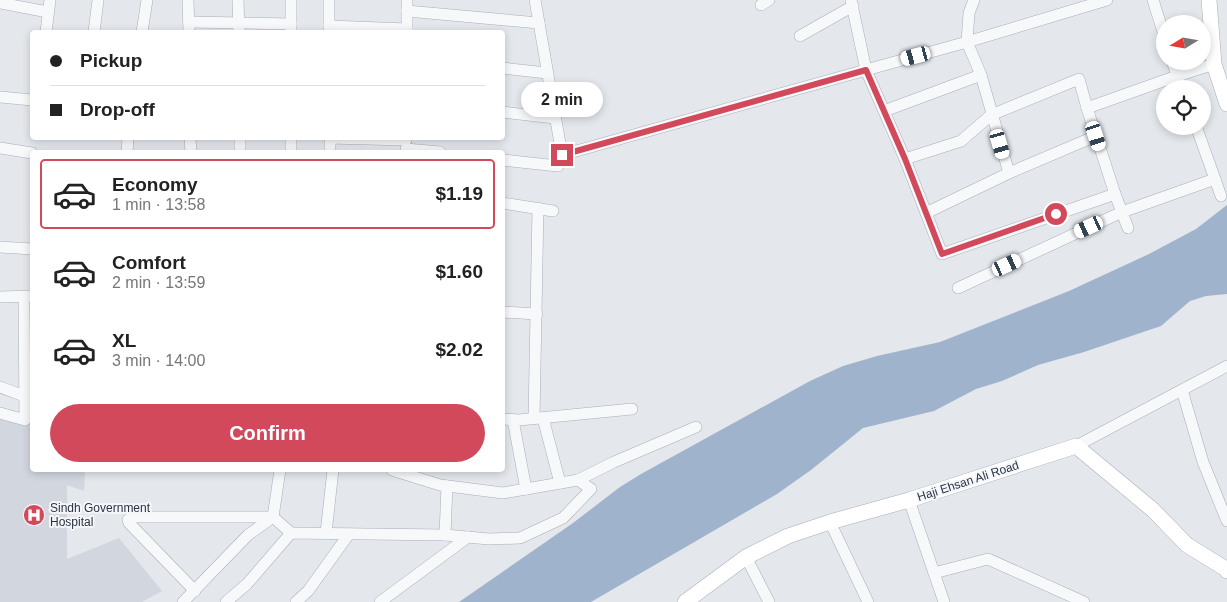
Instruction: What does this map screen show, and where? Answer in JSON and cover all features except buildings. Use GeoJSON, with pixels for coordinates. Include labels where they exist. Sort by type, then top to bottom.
{"type":"FeatureCollection","features":[{"type":"Feature","properties":{"kind":"street"},"geometry":{"type":"LineString","coordinates":[[46,30],[50,0]]}},
{"type":"Feature","properties":{"kind":"street"},"geometry":{"type":"LineString","coordinates":[[94,30],[98,0]]}},
{"type":"Feature","properties":{"kind":"street"},"geometry":{"type":"LineString","coordinates":[[142,30],[147,0]]}},
{"type":"Feature","properties":{"kind":"street"},"geometry":{"type":"LineString","coordinates":[[188,0],[189,27],[239,28],[291,28],[291,0]]}},
{"type":"Feature","properties":{"kind":"street"},"geometry":{"type":"LineString","coordinates":[[238,0],[239,28]]}},
{"type":"Feature","properties":{"kind":"street"},"geometry":{"type":"LineString","coordinates":[[329,0],[329,29],[368,30]]}},
{"type":"Feature","properties":{"kind":"street"},"geometry":{"type":"LineString","coordinates":[[505,160],[558,166],[562,155],[534,0]]}},
{"type":"Feature","properties":{"kind":"street"},"geometry":{"type":"LineString","coordinates":[[974,0],[969,13],[968,42],[980,75],[1009,173]]}},
{"type":"Feature","properties":{"kind":"street"},"geometry":{"type":"LineString","coordinates":[[562,155],[968,42],[1107,0]]}},
{"type":"Feature","properties":{"kind":"street"},"geometry":{"type":"LineString","coordinates":[[1153,0],[1158,15]]}},
{"type":"Feature","properties":{"kind":"street"},"geometry":{"type":"LineString","coordinates":[[1209,0],[1214,64],[1227,104]]}},
{"type":"Feature","properties":{"kind":"street"},"geometry":{"type":"LineString","coordinates":[[0,3],[48,12]]}},
{"type":"Feature","properties":{"kind":"street"},"geometry":{"type":"LineString","coordinates":[[800,36],[852,3],[866,70],[905,159],[942,254],[1115,194]]}},
{"type":"Feature","properties":{"kind":"street"},"geometry":{"type":"LineString","coordinates":[[407,30],[407,5],[538,23]]}},
{"type":"Feature","properties":{"kind":"street"},"geometry":{"type":"LineString","coordinates":[[1087,108],[1214,64]]}},
{"type":"Feature","properties":{"kind":"street"},"geometry":{"type":"LineString","coordinates":[[505,68],[547,73]]}},
{"type":"Feature","properties":{"kind":"street"},"geometry":{"type":"LineString","coordinates":[[1175,70],[1179,80]]}},
{"type":"Feature","properties":{"kind":"street"},"geometry":{"type":"LineString","coordinates":[[884,111],[980,75]]}},
{"type":"Feature","properties":{"kind":"street"},"geometry":{"type":"LineString","coordinates":[[905,159],[961,142],[992,115],[1078,79],[1115,194],[1128,228]]}},
{"type":"Feature","properties":{"kind":"street"},"geometry":{"type":"LineString","coordinates":[[0,97],[30,100]]}},
{"type":"Feature","properties":{"kind":"street"},"geometry":{"type":"LineString","coordinates":[[505,112],[555,118]]}},
{"type":"Feature","properties":{"kind":"street"},"geometry":{"type":"LineString","coordinates":[[1199,135],[1221,196]]}},
{"type":"Feature","properties":{"kind":"street"},"geometry":{"type":"LineString","coordinates":[[926,213],[1009,173],[1096,136]]}},
{"type":"Feature","properties":{"kind":"street"},"geometry":{"type":"LineString","coordinates":[[352,140],[406,145],[430,150]]}},
{"type":"Feature","properties":{"kind":"street"},"geometry":{"type":"LineString","coordinates":[[0,148],[30,153]]}},
{"type":"Feature","properties":{"kind":"street"},"geometry":{"type":"LineString","coordinates":[[958,288],[1122,212],[1215,179]]}},
{"type":"Feature","properties":{"kind":"street"},"geometry":{"type":"LineString","coordinates":[[505,203],[553,211]]}},
{"type":"Feature","properties":{"kind":"street"},"geometry":{"type":"LineString","coordinates":[[538,208],[537,314],[539,418],[560,483]]}},
{"type":"Feature","properties":{"kind":"street"},"geometry":{"type":"LineString","coordinates":[[0,247],[30,248]]}},
{"type":"Feature","properties":{"kind":"street"},"geometry":{"type":"LineString","coordinates":[[0,297],[28,296],[28,396],[25,420],[0,413]]}},
{"type":"Feature","properties":{"kind":"street"},"geometry":{"type":"LineString","coordinates":[[505,312],[537,314]]}},
{"type":"Feature","properties":{"kind":"street"},"geometry":{"type":"LineString","coordinates":[[1227,366],[1076,446],[1153,510],[1187,545],[1227,569]]}},
{"type":"Feature","properties":{"kind":"street"},"geometry":{"type":"LineString","coordinates":[[0,387],[28,396]]}},
{"type":"Feature","properties":{"kind":"street"},"geometry":{"type":"LineString","coordinates":[[1182,390],[1203,462],[1224,505],[1227,522]]}},
{"type":"Feature","properties":{"kind":"street"},"geometry":{"type":"LineString","coordinates":[[526,489],[508,419],[632,409]]}},
{"type":"Feature","properties":{"kind":"street"},"geometry":{"type":"LineString","coordinates":[[399,472],[447,486],[503,493],[578,480],[614,462],[696,427]]}},
{"type":"Feature","properties":{"kind":"street","name":"Haji Ehsan Ali Road"},"geometry":{"type":"LineString","coordinates":[[685,602],[746,557],[788,536],[909,500],[1076,446]]}},
{"type":"Feature","properties":{"kind":"street"},"geometry":{"type":"LineString","coordinates":[[183,602],[248,535],[273,518],[280,472]]}},
{"type":"Feature","properties":{"kind":"street"},"geometry":{"type":"LineString","coordinates":[[326,534],[333,472]]}},
{"type":"Feature","properties":{"kind":"street"},"geometry":{"type":"LineString","coordinates":[[195,591],[128,520],[132,517],[273,518],[290,533],[445,535],[489,539],[520,538],[563,518],[591,489],[578,480]]}},
{"type":"Feature","properties":{"kind":"street"},"geometry":{"type":"LineString","coordinates":[[445,535],[447,486]]}},
{"type":"Feature","properties":{"kind":"street"},"geometry":{"type":"LineString","coordinates":[[909,500],[944,602]]}},
{"type":"Feature","properties":{"kind":"street"},"geometry":{"type":"LineString","coordinates":[[830,522],[868,602]]}},
{"type":"Feature","properties":{"kind":"street"},"geometry":{"type":"LineString","coordinates":[[226,602],[247,584],[290,533]]}},
{"type":"Feature","properties":{"kind":"street"},"geometry":{"type":"LineString","coordinates":[[296,602],[308,592],[348,534]]}},
{"type":"Feature","properties":{"kind":"street"},"geometry":{"type":"LineString","coordinates":[[380,602],[468,537]]}},
{"type":"Feature","properties":{"kind":"street"},"geometry":{"type":"LineString","coordinates":[[746,557],[769,602]]}},
{"type":"Feature","properties":{"kind":"street"},"geometry":{"type":"LineString","coordinates":[[934,573],[988,559],[1084,602]]}},
{"type":"Feature","properties":{"kind":"shaded area","name":"Sindh Government Hospital"},"geometry":{"type":"Polygon","coordinates":[[[0,413],[30,422],[30,472],[85,472],[84,491],[67,485],[67,559],[119,538],[162,591],[142,602],[0,602],[0,413]]]}},
{"type":"Feature","properties":{"kind":"water"},"geometry":{"type":"Polygon","coordinates":[[[1227,205],[1227,294],[1206,296],[1190,301],[1161,326],[1084,352],[1038,365],[1002,381],[976,389],[934,411],[863,428],[811,470],[777,494],[591,602],[459,602],[573,523],[620,487],[810,381],[843,366],[877,356],[940,342],[1069,291],[1149,254],[1196,229],[1227,205]]]}},
{"type":"Feature","properties":{"kind":"place","name":"Sindh Government Hospital"},"geometry":{"type":"Point","coordinates":[34,515]}},
{"type":"Feature","properties":{"kind":"route"},"geometry":{"type":"LineString","coordinates":[[562,155],[866,70],[905,159],[942,254],[1056,214]]}}]}
